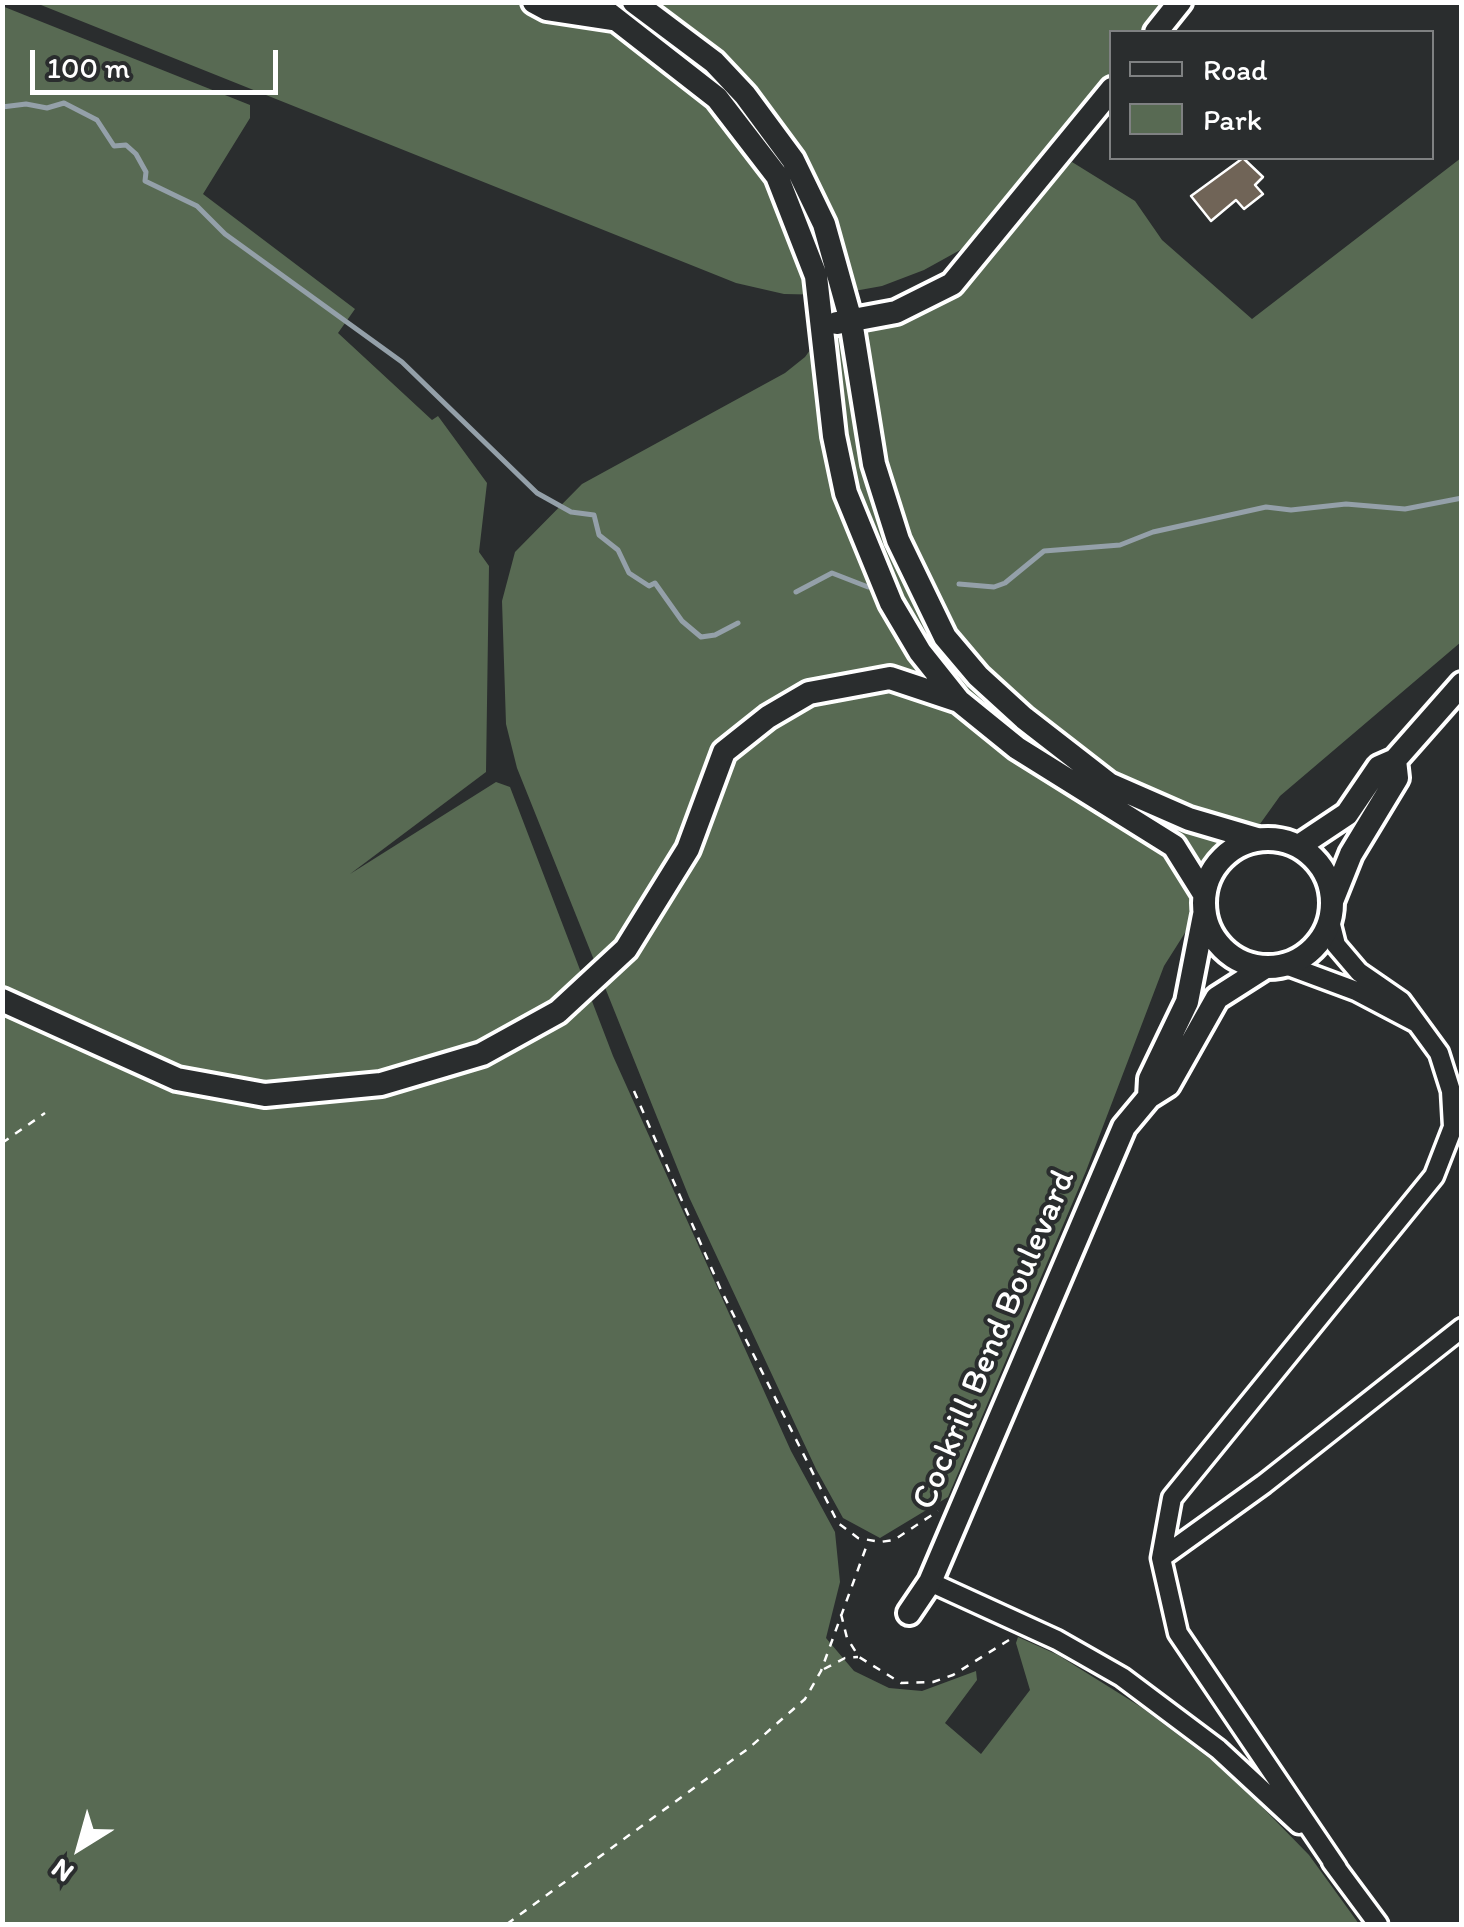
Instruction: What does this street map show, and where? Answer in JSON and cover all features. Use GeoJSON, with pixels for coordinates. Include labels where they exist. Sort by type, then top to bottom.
{"type":"FeatureCollection","features":[{"type":"Feature","properties":{"kind":"street"},"geometry":{"type":"LineString","coordinates":[[534,2],[546,9],[616,20]]}},
{"type":"Feature","properties":{"kind":"street"},"geometry":{"type":"LineString","coordinates":[[594,2],[718,98],[778,176],[816,276],[834,436],[846,493],[891,604],[920,652],[960,701],[1017,748],[1104,791],[1258,839],[1278,839],[1299,846],[1316,859],[1328,878],[1336,945],[1359,972],[1401,1001],[1439,1053],[1452,1091],[1454,1127],[1434,1176],[1172,1498],[1161,1558],[1178,1633],[1378,1924]]}},
{"type":"Feature","properties":{"kind":"street"},"geometry":{"type":"LineString","coordinates":[[634,2],[714,62],[746,95],[792,160],[824,224],[851,320],[874,464],[898,540],[945,637],[978,676],[1024,718],[1104,791],[1174,846],[1224,951],[1243,962],[1275,966],[1356,991],[1420,1024]]}},
{"type":"Feature","properties":{"kind":"street"},"geometry":{"type":"LineString","coordinates":[[1158,30],[1180,2]]}},
{"type":"Feature","properties":{"kind":"street"},"geometry":{"type":"LineString","coordinates":[[824,325],[896,312],[952,284],[1109,93]]}},
{"type":"Feature","properties":{"kind":"street"},"geometry":{"type":"LineString","coordinates":[[890,678],[945,637]]}},
{"type":"Feature","properties":{"kind":"street"},"geometry":{"type":"LineString","coordinates":[[2,1000],[177,1079],[265,1095],[381,1084],[482,1054],[558,1012],[626,949],[688,849],[724,752],[809,693],[890,678],[960,701]]}},
{"type":"Feature","properties":{"kind":"street"},"geometry":{"type":"LineString","coordinates":[[1299,846],[1347,814],[1379,767],[1395,760],[1462,684]]}},
{"type":"Feature","properties":{"kind":"street"},"geometry":{"type":"LineString","coordinates":[[1275,966],[1314,948],[1351,854],[1397,778],[1395,760]]}},
{"type":"Feature","properties":{"kind":"street"},"geometry":{"type":"LineString","coordinates":[[1204,905],[1209,874],[1221,858],[1258,839]]}},
{"type":"Feature","properties":{"kind":"street","name":"Cockrill Bend Boulevard"},"geometry":{"type":"LineString","coordinates":[[1149,1097],[1150,1079],[1187,1002],[1204,905]]}},
{"type":"Feature","properties":{"kind":"street","name":"Cockrill Bend Boulevard"},"geometry":{"type":"LineString","coordinates":[[908,1613],[930,1582],[1124,1128],[1149,1097],[1168,1086],[1217,998],[1275,966]]}},
{"type":"Feature","properties":{"kind":"street"},"geometry":{"type":"LineString","coordinates":[[1161,1558],[1264,1484],[1462,1328]]}},
{"type":"Feature","properties":{"kind":"street"},"geometry":{"type":"LineString","coordinates":[[930,1582],[1019,1622],[1122,1677],[1177,1716],[1293,1817],[1338,1868]]}},
{"type":"Feature","properties":{"kind":"path"},"geometry":{"type":"LineString","coordinates":[[634,1091],[721,1290],[838,1523],[868,1542],[894,1540],[937,1510],[958,1516]]}},
{"type":"Feature","properties":{"kind":"path"},"geometry":{"type":"LineString","coordinates":[[2,1142],[44,1113]]}},
{"type":"Feature","properties":{"kind":"path"},"geometry":{"type":"LineString","coordinates":[[507,1924],[750,1748],[804,1699],[821,1672],[868,1542]]}},
{"type":"Feature","properties":{"kind":"path"},"geometry":{"type":"LineString","coordinates":[[841,1613],[846,1638],[860,1657],[888,1679],[932,1682],[999,1650],[1019,1622]]}},
{"type":"Feature","properties":{"kind":"path"},"geometry":{"type":"LineString","coordinates":[[821,1672],[833,1662],[860,1657]]}},
{"type":"Feature","properties":{"kind":"green space"},"geometry":{"type":"Polygon","coordinates":[[[36,3],[1169,3],[1148,30],[1109,30],[1109,78],[991,225],[962,249],[924,270],[882,286],[832,295],[784,294],[736,283],[36,3]]]}},
{"type":"Feature","properties":{"kind":"green space"},"geometry":{"type":"Polygon","coordinates":[[[2,6],[250,105],[250,118],[203,194],[355,309],[338,333],[432,420],[438,416],[487,483],[479,552],[489,566],[486,772],[350,874],[496,782],[510,787],[613,1056],[791,1451],[835,1532],[840,1582],[826,1638],[854,1671],[889,1688],[922,1691],[976,1671],[977,1680],[945,1723],[981,1754],[1030,1690],[1016,1643],[1018,1637],[1058,1655],[1141,1707],[1229,1773],[1309,1855],[1359,1924],[3,1924],[2,6]]]}},
{"type":"Feature","properties":{"kind":"green space"},"geometry":{"type":"Polygon","coordinates":[[[1461,158],[1461,642],[1280,796],[1207,898],[1164,966],[1086,1171],[948,1497],[880,1538],[843,1518],[816,1469],[689,1197],[517,768],[506,724],[502,601],[515,552],[582,484],[785,373],[805,357],[836,314],[917,293],[953,276],[1072,162],[1135,201],[1162,240],[1252,319],[1461,158]]]}},
{"type":"Feature","properties":{"kind":"building"},"geometry":{"type":"Polygon","coordinates":[[[1240,160],[1263,177],[1255,185],[1263,194],[1244,209],[1236,200],[1211,221],[1191,196],[1240,160]]]}},
{"type":"Feature","properties":{"kind":"waterway"},"geometry":{"type":"LineString","coordinates":[[2,107],[26,104],[47,108],[64,103],[97,120],[114,146],[126,145],[136,154],[146,172],[145,181],[197,206],[225,234],[402,362],[537,493],[571,512],[594,515],[599,535],[618,550],[629,573],[649,586],[655,583],[682,621],[701,637],[715,635],[738,623]]}},
{"type":"Feature","properties":{"kind":"waterway"},"geometry":{"type":"LineString","coordinates":[[959,584],[994,587],[1005,583],[1044,551],[1120,545],[1153,532],[1266,507],[1291,510],[1346,504],[1405,509],[1462,498]]}},
{"type":"Feature","properties":{"kind":"waterway"},"geometry":{"type":"LineString","coordinates":[[796,592],[832,573],[868,587]]}}]}
